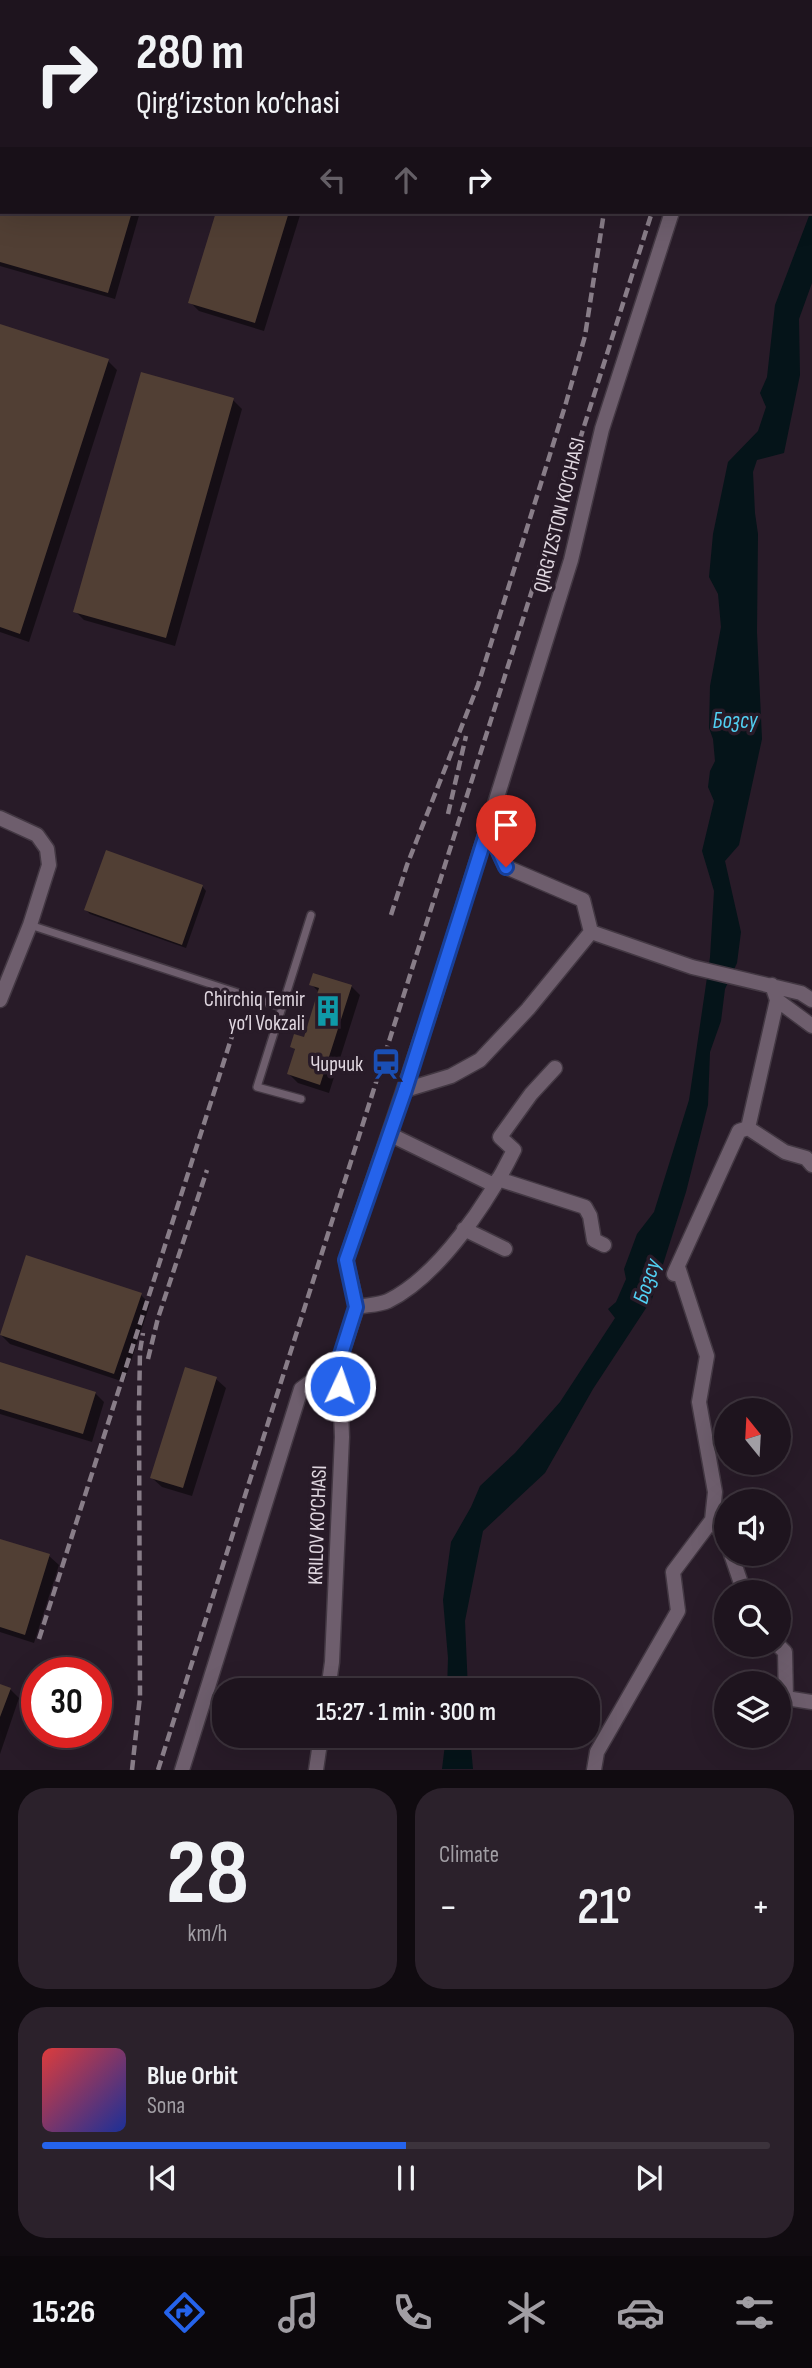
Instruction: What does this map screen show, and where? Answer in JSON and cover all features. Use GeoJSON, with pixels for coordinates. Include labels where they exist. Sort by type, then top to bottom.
{"type":"FeatureCollection","features":[{"type":"Feature","properties":{"kind":"street","name":"QIRG‘IZSTON KO‘CHASI"},"geometry":{"type":"LineString","coordinates":[[339,1361],[356,1307],[346,1260],[405,1090],[488,828],[571,560],[603,429],[671,214]]}},
{"type":"Feature","properties":{"kind":"street"},"geometry":{"type":"LineString","coordinates":[[0,818],[28,830],[44,841],[49,856],[48,872],[30,925],[0,1000]]}},
{"type":"Feature","properties":{"kind":"street"},"geometry":{"type":"LineString","coordinates":[[488,828],[506,867],[583,900],[592,932]]}},
{"type":"Feature","properties":{"kind":"street"},"geometry":{"type":"LineString","coordinates":[[592,932],[692,967],[772,985],[801,993],[812,1000]]}},
{"type":"Feature","properties":{"kind":"street"},"geometry":{"type":"LineString","coordinates":[[405,1090],[451,1076],[480,1060],[528,1009],[592,932]]}},
{"type":"Feature","properties":{"kind":"street"},"geometry":{"type":"LineString","coordinates":[[748,1128],[777,1000],[772,985]]}},
{"type":"Feature","properties":{"kind":"street"},"geometry":{"type":"LineString","coordinates":[[777,1000],[812,1026]]}},
{"type":"Feature","properties":{"kind":"street"},"geometry":{"type":"LineString","coordinates":[[356,1307],[386,1302],[425,1277],[464,1230],[514,1150],[500,1137],[531,1094],[555,1068]]}},
{"type":"Feature","properties":{"kind":"street"},"geometry":{"type":"LineString","coordinates":[[748,1128],[785,1152],[806,1158],[812,1165]]}},
{"type":"Feature","properties":{"kind":"street"},"geometry":{"type":"LineString","coordinates":[[594,1769],[597,1752],[678,1611],[673,1572],[712,1520],[715,1492],[699,1402],[707,1356],[676,1271],[739,1131],[748,1128]]}},
{"type":"Feature","properties":{"kind":"street"},"geometry":{"type":"LineString","coordinates":[[389,1134],[496,1182],[585,1207],[590,1216],[594,1240],[604,1245]]}},
{"type":"Feature","properties":{"kind":"street"},"geometry":{"type":"LineString","coordinates":[[464,1230],[505,1249]]}},
{"type":"Feature","properties":{"kind":"street"},"geometry":{"type":"LineString","coordinates":[[182,1769],[301,1389],[339,1361]]}},
{"type":"Feature","properties":{"kind":"street","name":"KRILOV KO‘CHASI"},"geometry":{"type":"LineString","coordinates":[[330,1678],[342,1437],[339,1361]]}},
{"type":"Feature","properties":{"kind":"street"},"geometry":{"type":"LineString","coordinates":[[785,1657],[786,1698],[812,1702]]}},
{"type":"Feature","properties":{"kind":"street"},"geometry":{"type":"LineString","coordinates":[[316,1769],[319,1748]]}},
{"type":"Feature","properties":{"kind":"lane"},"geometry":{"type":"LineString","coordinates":[[301,1099],[257,1087],[311,915]]}},
{"type":"Feature","properties":{"kind":"lane"},"geometry":{"type":"LineString","coordinates":[[30,925],[281,1007]]}},
{"type":"Feature","properties":{"kind":"water","name":"Бозсу"},"geometry":{"type":"Polygon","coordinates":[[[810,214],[812,214],[812,283],[799,319],[800,375],[784,453],[757,460],[753,472],[758,534],[757,632],[762,739],[739,845],[725,861],[741,932],[737,963],[725,989],[721,1021],[710,1052],[708,1105],[686,1192],[652,1299],[593,1389],[545,1473],[483,1531],[465,1621],[467,1678],[447,1678],[443,1600],[451,1542],[480,1486],[515,1453],[560,1402],[615,1318],[608,1309],[616,1302],[626,1279],[624,1269],[637,1234],[654,1212],[689,1100],[710,957],[714,891],[702,851],[714,801],[708,787],[710,771],[715,761],[709,728],[710,686],[721,627],[718,594],[709,577],[713,534],[728,462],[758,431],[766,407],[760,393],[767,377],[775,305],[810,214]]]}},
{"type":"Feature","properties":{"kind":"water"},"geometry":{"type":"Polygon","coordinates":[[[445,1748],[471,1748],[473,1769],[442,1769],[445,1748]]]}},
{"type":"Feature","properties":{"kind":"building"},"geometry":{"type":"Polygon","coordinates":[[[0,214],[131,214],[108,293],[0,262],[0,214]]]}},
{"type":"Feature","properties":{"kind":"building"},"geometry":{"type":"Polygon","coordinates":[[[215,214],[288,214],[255,323],[188,303],[215,214]]]}},
{"type":"Feature","properties":{"kind":"building"},"geometry":{"type":"Polygon","coordinates":[[[0,324],[109,359],[20,634],[0,627],[0,324]]]}},
{"type":"Feature","properties":{"kind":"building"},"geometry":{"type":"Polygon","coordinates":[[[141,372],[234,398],[166,638],[73,612],[141,372]]]}},
{"type":"Feature","properties":{"kind":"building"},"geometry":{"type":"Polygon","coordinates":[[[106,850],[203,885],[182,945],[84,910],[106,850]]]}},
{"type":"Feature","properties":{"kind":"building","name":"Chirchiq Temir yo‘l Vokzali"},"geometry":{"type":"Polygon","coordinates":[[[313,973],[352,985],[320,1085],[287,1074],[295,1049],[290,1047],[294,1034],[304,1037],[319,988],[309,985],[313,973]]]}},
{"type":"Feature","properties":{"kind":"building"},"geometry":{"type":"Polygon","coordinates":[[[26,1255],[142,1293],[114,1374],[0,1335],[26,1255]]]}},
{"type":"Feature","properties":{"kind":"building"},"geometry":{"type":"Polygon","coordinates":[[[0,1362],[96,1392],[83,1434],[0,1409],[0,1362]]]}},
{"type":"Feature","properties":{"kind":"building"},"geometry":{"type":"Polygon","coordinates":[[[185,1367],[217,1377],[183,1488],[150,1478],[185,1367]]]}},
{"type":"Feature","properties":{"kind":"building"},"geometry":{"type":"Polygon","coordinates":[[[0,1539],[50,1554],[25,1635],[0,1627],[0,1539]]]}},
{"type":"Feature","properties":{"kind":"building"},"geometry":{"type":"Polygon","coordinates":[[[0,1684],[11,1688],[0,1717],[0,1684]]]}},
{"type":"Feature","properties":{"kind":"railway"},"geometry":{"type":"LineString","coordinates":[[391,915],[407,865],[478,685],[566,403],[585,336],[604,214]]}},
{"type":"Feature","properties":{"kind":"railway"},"geometry":{"type":"LineString","coordinates":[[158,1770],[651,214]]}},
{"type":"Feature","properties":{"kind":"railway"},"geometry":{"type":"LineString","coordinates":[[448,814],[466,736]]}},
{"type":"Feature","properties":{"kind":"railway"},"geometry":{"type":"LineString","coordinates":[[39,1639],[233,1033]]}},
{"type":"Feature","properties":{"kind":"railway"},"geometry":{"type":"LineString","coordinates":[[148,1359],[158,1318],[207,1170]]}},
{"type":"Feature","properties":{"kind":"railway"},"geometry":{"type":"LineString","coordinates":[[132,1770],[140,1696],[139,1407],[143,1333]]}},
{"type":"Feature","properties":{"kind":"place","name":"Chirchiq Temir yo‘l Vokzali"},"geometry":{"type":"Point","coordinates":[328,1011]}},
{"type":"Feature","properties":{"kind":"place","name":"Чирчик"},"geometry":{"type":"Point","coordinates":[386,1064]}},
{"type":"Feature","properties":{"kind":"route"},"geometry":{"type":"LineString","coordinates":[[340,1386],[339,1361],[356,1307],[346,1260],[405,1090],[488,828],[506,867]]}}]}
